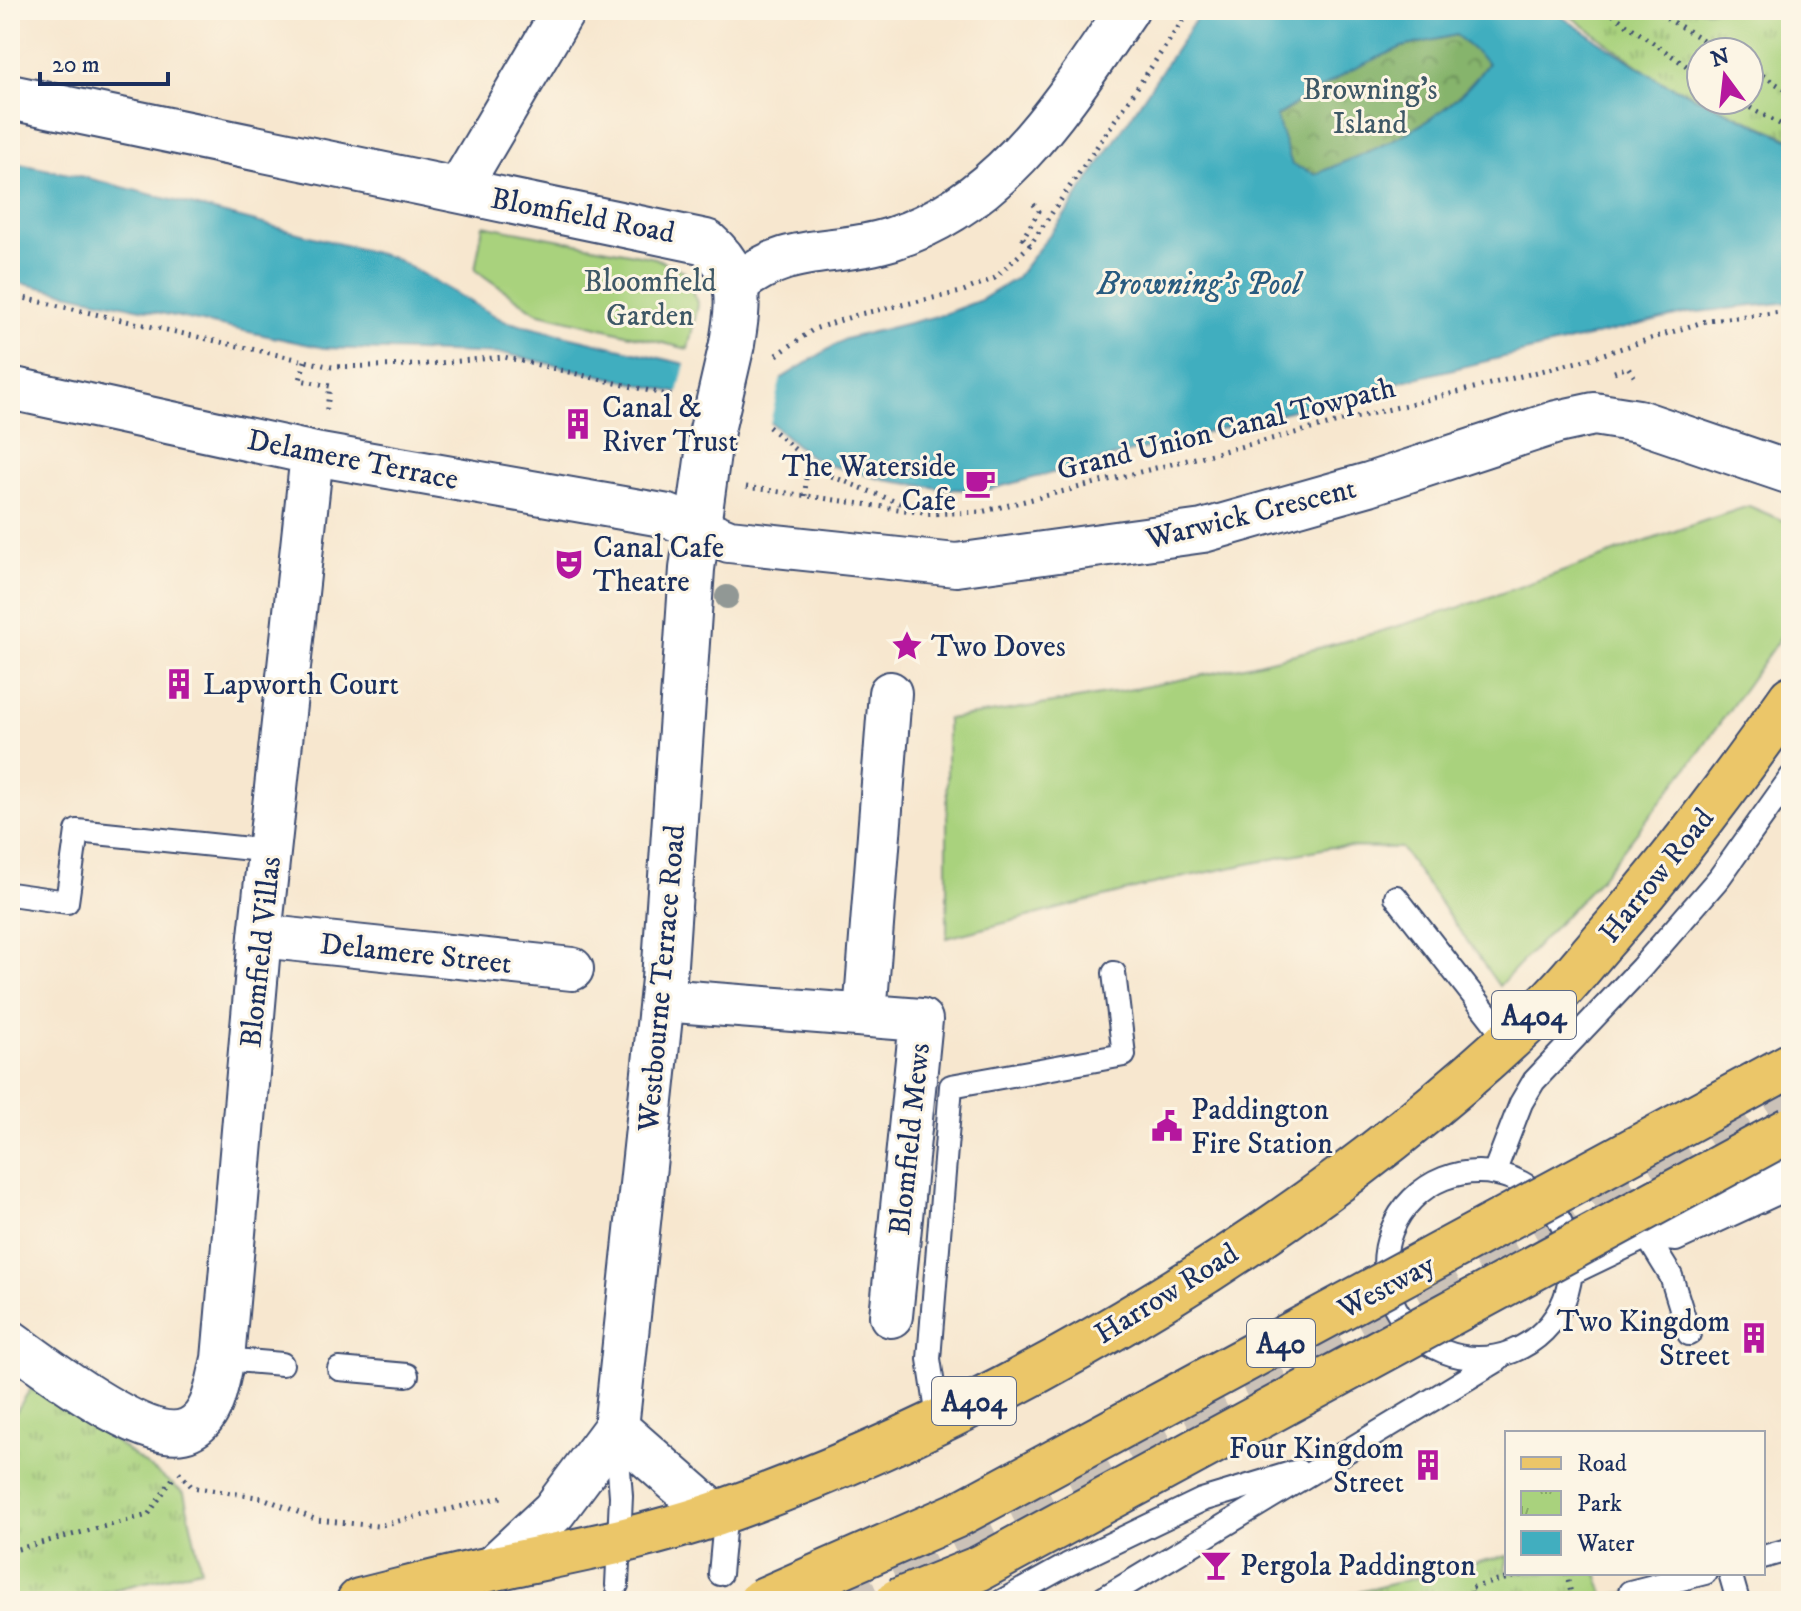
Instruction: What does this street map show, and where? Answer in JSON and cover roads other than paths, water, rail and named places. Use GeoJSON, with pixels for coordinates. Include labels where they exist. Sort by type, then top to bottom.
{"type":"FeatureCollection","features":[{"type":"Feature","properties":{"kind":"main road","name":"Harrow Road"},"geometry":{"type":"LineString","coordinates":[[359,1601],[493,1568],[621,1542],[720,1512],[876,1449],[1035,1372],[1219,1262],[1317,1196],[1434,1103],[1553,998],[1655,880],[1791,698]]}},
{"type":"Feature","properties":{"kind":"main road","name":"Westway"},"geometry":{"type":"LineString","coordinates":[[761,1601],[955,1516],[1791,1065]]}},
{"type":"Feature","properties":{"kind":"main road","name":"Westway"},"geometry":{"type":"LineString","coordinates":[[898,1601],[980,1568],[1791,1129]]}},
{"type":"Feature","properties":{"kind":"street"},"geometry":{"type":"LineString","coordinates":[[458,190],[564,10]]}},
{"type":"Feature","properties":{"kind":"street"},"geometry":{"type":"LineString","coordinates":[[736,285],[761,265],[777,258],[852,248],[892,238],[972,199],[1000,176],[1056,115],[1127,10]]}},
{"type":"Feature","properties":{"kind":"street","name":"Blomfield Road"},"geometry":{"type":"LineString","coordinates":[[10,97],[706,242],[726,259],[736,285]]}},
{"type":"Feature","properties":{"kind":"street","name":"Westbourne Terrace Road"},"geometry":{"type":"LineString","coordinates":[[616,1428],[662,1000],[697,526],[710,439],[739,304],[736,285]]}},
{"type":"Feature","properties":{"kind":"street","name":"Delamere Terrace"},"geometry":{"type":"LineString","coordinates":[[10,388],[312,454],[668,516],[697,526]]}},
{"type":"Feature","properties":{"kind":"street","name":"Warwick Crescent"},"geometry":{"type":"LineString","coordinates":[[697,526],[729,541],[956,565],[1078,551],[1203,531],[1369,484],[1557,422],[1594,414],[1638,421],[1791,473]]}},
{"type":"Feature","properties":{"kind":"street","name":"Blomfield Villas"},"geometry":{"type":"LineString","coordinates":[[10,1341],[91,1396],[154,1430],[177,1451],[209,1410],[223,1359],[260,936],[312,454]]}},
{"type":"Feature","properties":{"kind":"street","name":"Blomfield Mews"},"geometry":{"type":"LineString","coordinates":[[865,1015],[890,693]]}},
{"type":"Feature","properties":{"kind":"street","name":"Delamere Street"},"geometry":{"type":"LineString","coordinates":[[260,936],[572,969]]}},
{"type":"Feature","properties":{"kind":"street","name":"Blomfield Mews"},"geometry":{"type":"LineString","coordinates":[[662,1000],[921,1020],[891,1316]]}},
{"type":"Feature","properties":{"kind":"street"},"geometry":{"type":"LineString","coordinates":[[493,1568],[554,1511],[616,1428],[720,1512]]}},
{"type":"Feature","properties":{"kind":"lane"},"geometry":{"type":"LineString","coordinates":[[1494,1173],[1521,1103],[1534,1081],[1641,968],[1719,878],[1791,777]]}},
{"type":"Feature","properties":{"kind":"lane"},"geometry":{"type":"LineString","coordinates":[[10,894],[67,902],[77,831],[270,851]]}},
{"type":"Feature","properties":{"kind":"lane"},"geometry":{"type":"LineString","coordinates":[[1396,897],[1507,1039]]}},
{"type":"Feature","properties":{"kind":"lane"},"geometry":{"type":"LineString","coordinates":[[938,1418],[929,1359],[951,1086],[1124,1055],[1114,973]]}},
{"type":"Feature","properties":{"kind":"lane"},"geometry":{"type":"LineString","coordinates":[[1572,1273],[1791,1163]]}},
{"type":"Feature","properties":{"kind":"lane"},"geometry":{"type":"LineString","coordinates":[[1099,1601],[1538,1338],[1562,1309],[1572,1273],[1570,1247],[1561,1221],[1545,1200],[1523,1183],[1494,1173],[1464,1173],[1435,1182],[1410,1202],[1393,1227],[1385,1256],[1387,1287],[1399,1315],[1419,1337],[1445,1353],[1475,1359],[1505,1356]]}},
{"type":"Feature","properties":{"kind":"lane"},"geometry":{"type":"LineString","coordinates":[[1647,1237],[1676,1240],[1791,1187]]}},
{"type":"Feature","properties":{"kind":"lane"},"geometry":{"type":"LineString","coordinates":[[1647,1237],[1671,1276],[1689,1334]]}},
{"type":"Feature","properties":{"kind":"lane"},"geometry":{"type":"LineString","coordinates":[[223,1359],[282,1364]]}},
{"type":"Feature","properties":{"kind":"lane"},"geometry":{"type":"LineString","coordinates":[[339,1369],[407,1375]]}},
{"type":"Feature","properties":{"kind":"lane","name":"Westbourne Terrace Road"},"geometry":{"type":"LineString","coordinates":[[616,1428],[621,1542],[617,1585]]}},
{"type":"Feature","properties":{"kind":"lane"},"geometry":{"type":"LineString","coordinates":[[1002,1601],[1067,1565],[1202,1500],[1329,1462]]}},
{"type":"Feature","properties":{"kind":"lane"},"geometry":{"type":"LineString","coordinates":[[720,1512],[720,1574]]}},
{"type":"Feature","properties":{"kind":"lane"},"geometry":{"type":"LineString","coordinates":[[1765,1556],[1791,1549]]}},
{"type":"Feature","properties":{"kind":"lane"},"geometry":{"type":"LineString","coordinates":[[1630,1592],[1697,1575]]}},
{"type":"Feature","properties":{"kind":"lane"},"geometry":{"type":"LineString","coordinates":[[1731,1575],[1738,1601]]}},
{"type":"Feature","properties":{"kind":"water","name":"Browning's Pool"},"geometry":{"type":"Polygon","coordinates":[[[1202,10],[1551,10],[1662,82],[1685,92],[1685,116],[1738,116],[1791,140],[1791,302],[1688,313],[1403,381],[987,490],[945,489],[884,480],[829,465],[809,456],[772,424],[678,393],[507,354],[324,348],[10,281],[10,162],[84,177],[394,258],[504,321],[685,364],[782,378],[845,339],[941,315],[981,300],[1016,278],[1070,208],[1202,10]],[[1456,35],[1402,47],[1351,70],[1276,116],[1292,165],[1316,174],[1411,130],[1453,102],[1488,63],[1456,35]]]}},
{"type":"Feature","properties":{"kind":"tunnel"},"geometry":{"type":"LineString","coordinates":[[833,1601],[956,1545],[1198,1423],[1791,1096]]}},
{"type":"Feature","properties":{"kind":"place","name":"Canal & River Trust"},"geometry":{"type":"Point","coordinates":[578,424]}},
{"type":"Feature","properties":{"kind":"place","name":"The Waterside Cafe"},"geometry":{"type":"Point","coordinates":[980,483]}},
{"type":"Feature","properties":{"kind":"place","name":"Canal Cafe Theatre"},"geometry":{"type":"Point","coordinates":[569,564]}},
{"type":"Feature","properties":{"kind":"place","name":"Two Doves"},"geometry":{"type":"Point","coordinates":[907,646]}},
{"type":"Feature","properties":{"kind":"place","name":"Lapworth Court"},"geometry":{"type":"Point","coordinates":[179,684]}},
{"type":"Feature","properties":{"kind":"place","name":"Paddington Fire Station"},"geometry":{"type":"Point","coordinates":[1167,1126]}},
{"type":"Feature","properties":{"kind":"place","name":"Two Kingdom Street"},"geometry":{"type":"Point","coordinates":[1754,1338]}},
{"type":"Feature","properties":{"kind":"place","name":"Four Kingdom Street"},"geometry":{"type":"Point","coordinates":[1428,1465]}},
{"type":"Feature","properties":{"kind":"place","name":"Pergola Paddington"},"geometry":{"type":"Point","coordinates":[1216,1565]}},
{"type":"Feature","properties":{"kind":"park label","name":"Browning's Island"},"geometry":{"type":"Point","coordinates":[1370,106]}},
{"type":"Feature","properties":{"kind":"park label","name":"Bloomfield Garden"},"geometry":{"type":"Point","coordinates":[650,298]}}]}
